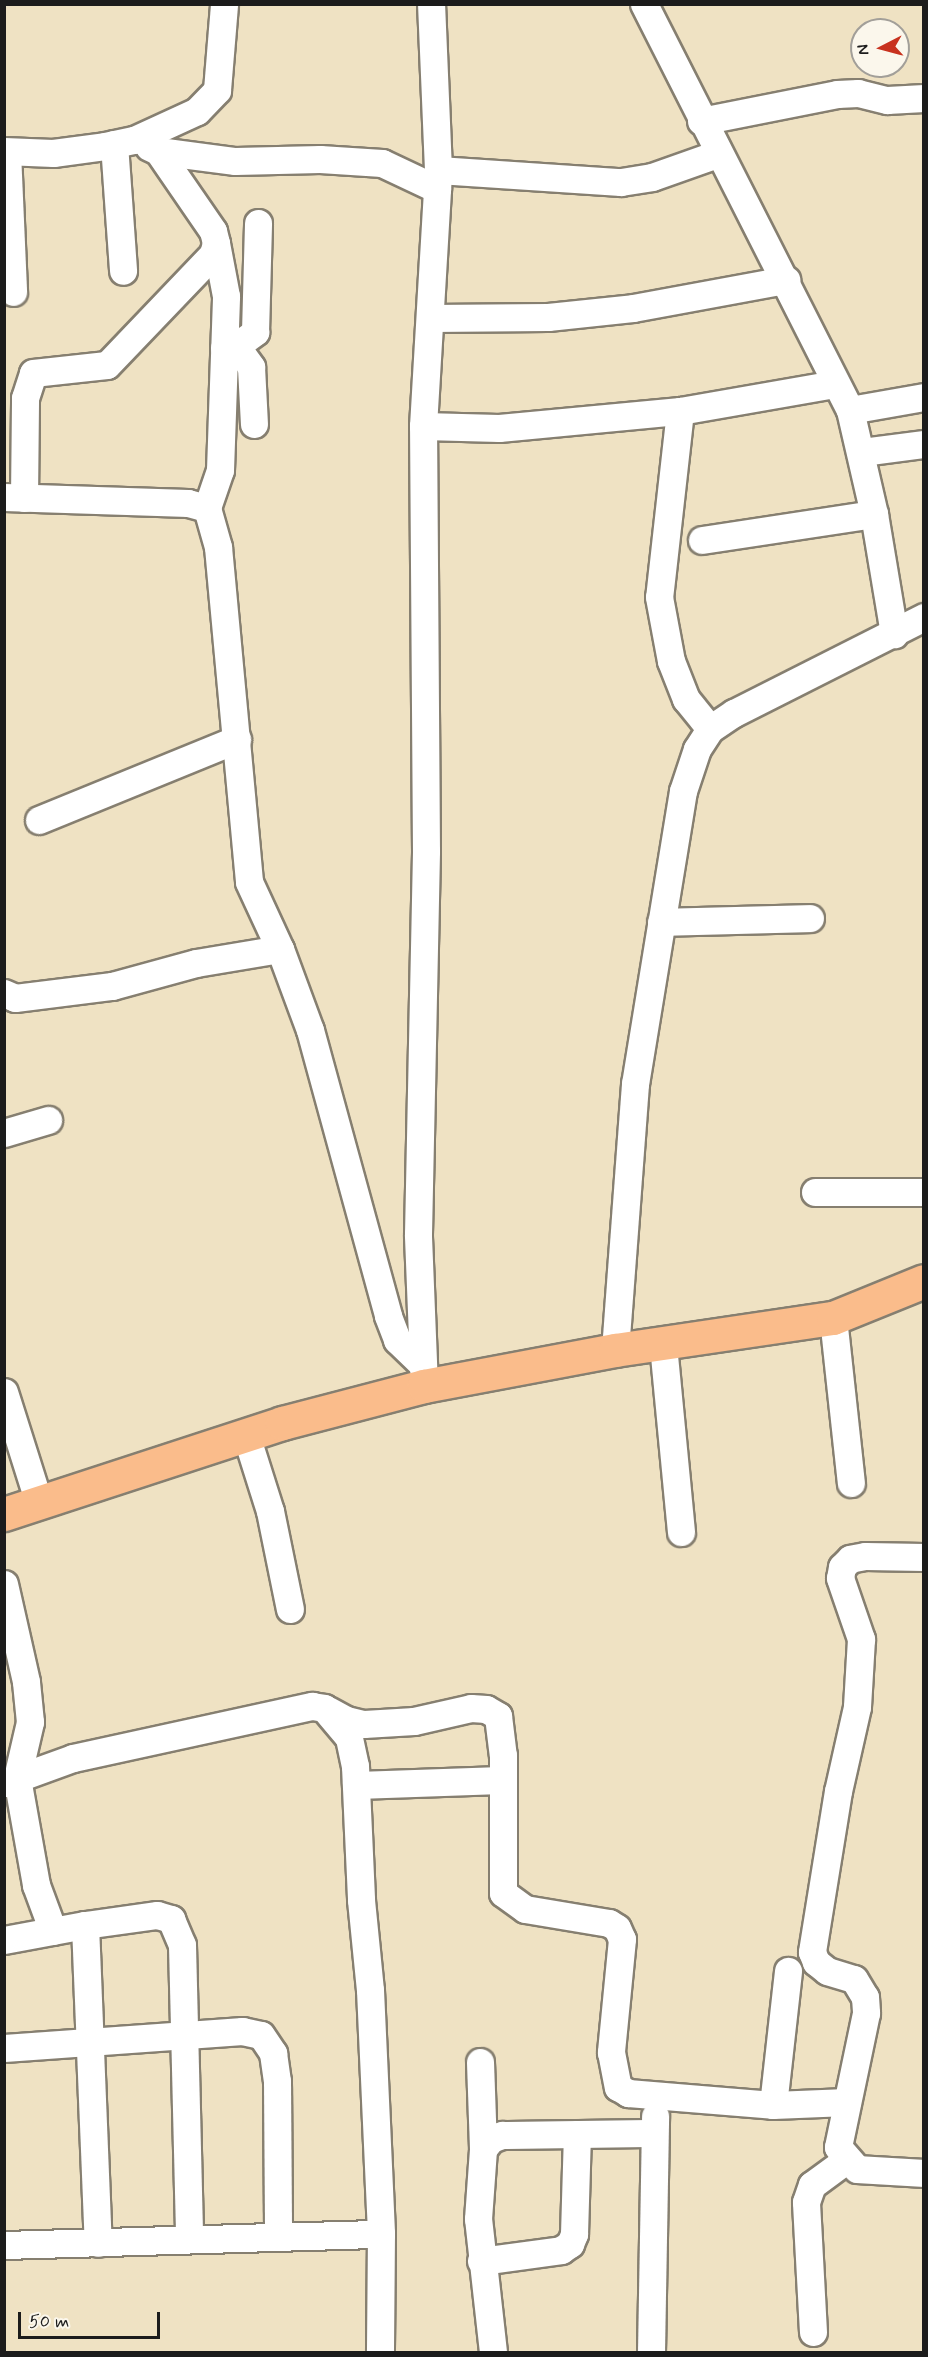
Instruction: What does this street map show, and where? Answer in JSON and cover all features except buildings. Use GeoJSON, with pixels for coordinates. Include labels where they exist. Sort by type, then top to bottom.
{"type":"FeatureCollection","features":[{"type":"Feature","properties":{"kind":"highway"},"geometry":{"type":"LineString","coordinates":[[4,1514],[423,1375],[663,1345],[833,1318],[924,1281]]}},
{"type":"Feature","properties":{"kind":"street"},"geometry":{"type":"LineString","coordinates":[[135,145],[197,111],[212,99],[219,80],[224,4]]}},
{"type":"Feature","properties":{"kind":"street"},"geometry":{"type":"LineString","coordinates":[[423,1375],[418,1234],[426,851],[423,426],[437,179],[431,4]]}},
{"type":"Feature","properties":{"kind":"street"},"geometry":{"type":"LineString","coordinates":[[644,4],[717,154],[786,280],[835,384],[850,410],[862,452],[894,634]]}},
{"type":"Feature","properties":{"kind":"street"},"geometry":{"type":"LineString","coordinates":[[701,120],[837,94],[858,93],[887,100],[924,98]]}},
{"type":"Feature","properties":{"kind":"street"},"geometry":{"type":"LineString","coordinates":[[135,145],[205,217],[216,243],[226,296],[230,347],[220,470],[207,508],[218,547],[249,882],[280,949],[310,1030],[388,1316],[397,1340],[423,1375]]}},
{"type":"Feature","properties":{"kind":"street"},"geometry":{"type":"LineString","coordinates":[[123,271],[135,145]]}},
{"type":"Feature","properties":{"kind":"street"},"geometry":{"type":"LineString","coordinates":[[13,292],[6,152],[53,153],[135,145],[236,161],[320,159],[382,164],[437,179],[621,182],[652,177],[717,154]]}},
{"type":"Feature","properties":{"kind":"street"},"geometry":{"type":"LineString","coordinates":[[230,347],[255,332],[258,223]]}},
{"type":"Feature","properties":{"kind":"street"},"geometry":{"type":"LineString","coordinates":[[207,508],[188,503],[14,498],[25,398],[33,373],[107,365],[213,255],[216,243]]}},
{"type":"Feature","properties":{"kind":"street"},"geometry":{"type":"LineString","coordinates":[[430,318],[548,318],[633,308],[786,280]]}},
{"type":"Feature","properties":{"kind":"street"},"geometry":{"type":"LineString","coordinates":[[230,347],[251,367],[254,424]]}},
{"type":"Feature","properties":{"kind":"street"},"geometry":{"type":"LineString","coordinates":[[423,426],[500,428],[680,411],[835,384]]}},
{"type":"Feature","properties":{"kind":"street"},"geometry":{"type":"LineString","coordinates":[[850,410],[924,397]]}},
{"type":"Feature","properties":{"kind":"street"},"geometry":{"type":"LineString","coordinates":[[680,411],[659,597],[671,661],[686,699],[710,729]]}},
{"type":"Feature","properties":{"kind":"street"},"geometry":{"type":"LineString","coordinates":[[862,452],[924,444]]}},
{"type":"Feature","properties":{"kind":"street"},"geometry":{"type":"LineString","coordinates":[[702,540],[874,514]]}},
{"type":"Feature","properties":{"kind":"street"},"geometry":{"type":"LineString","coordinates":[[615,1350],[635,1084],[683,791],[697,748],[710,729],[734,713],[924,617]]}},
{"type":"Feature","properties":{"kind":"street"},"geometry":{"type":"LineString","coordinates":[[39,820],[237,739]]}},
{"type":"Feature","properties":{"kind":"street"},"geometry":{"type":"LineString","coordinates":[[661,922],[810,918]]}},
{"type":"Feature","properties":{"kind":"street"},"geometry":{"type":"LineString","coordinates":[[4,993],[15,998],[112,986],[196,963],[280,949]]}},
{"type":"Feature","properties":{"kind":"street"},"geometry":{"type":"LineString","coordinates":[[4,1133],[48,1120]]}},
{"type":"Feature","properties":{"kind":"street"},"geometry":{"type":"LineString","coordinates":[[815,1192],[924,1192]]}},
{"type":"Feature","properties":{"kind":"street"},"geometry":{"type":"LineString","coordinates":[[833,1318],[851,1483]]}},
{"type":"Feature","properties":{"kind":"street"},"geometry":{"type":"LineString","coordinates":[[663,1345],[681,1532]]}},
{"type":"Feature","properties":{"kind":"street"},"geometry":{"type":"LineString","coordinates":[[4,1392],[39,1503]]}},
{"type":"Feature","properties":{"kind":"street"},"geometry":{"type":"LineString","coordinates":[[246,1435],[270,1511],[290,1609]]}},
{"type":"Feature","properties":{"kind":"street"},"geometry":{"type":"LineString","coordinates":[[924,1557],[850,1559],[842,1567],[840,1578],[861,1639],[858,1707],[838,1791],[812,1952],[816,1962],[827,1971],[854,1979],[865,1997],[866,2013],[838,2147],[846,2160],[857,2169],[924,2173]]}},
{"type":"Feature","properties":{"kind":"street"},"geometry":{"type":"LineString","coordinates":[[4,1584],[26,1682],[30,1722],[10,1781],[36,1885],[53,1931]]}},
{"type":"Feature","properties":{"kind":"street"},"geometry":{"type":"LineString","coordinates":[[10,1781],[82,1755],[312,1706],[324,1707],[346,1720],[380,1724],[486,1709],[498,1716],[502,1779],[503,1893],[525,1910],[617,1928],[622,1954],[611,2052],[613,2077],[618,2088],[628,2093],[773,2104],[847,2102]]}},
{"type":"Feature","properties":{"kind":"street"},"geometry":{"type":"LineString","coordinates":[[324,1707],[349,1738],[356,1785],[381,2234],[380,2352]]}},
{"type":"Feature","properties":{"kind":"street"},"geometry":{"type":"LineString","coordinates":[[356,1785],[502,1779]]}},
{"type":"Feature","properties":{"kind":"street"},"geometry":{"type":"LineString","coordinates":[[4,1940],[85,1925],[157,1916],[171,1918],[182,1945],[189,2237]]}},
{"type":"Feature","properties":{"kind":"street"},"geometry":{"type":"LineString","coordinates":[[85,1925],[98,2243]]}},
{"type":"Feature","properties":{"kind":"street"},"geometry":{"type":"LineString","coordinates":[[773,2104],[788,1971]]}},
{"type":"Feature","properties":{"kind":"street"},"geometry":{"type":"LineString","coordinates":[[4,2048],[91,2039],[185,2037],[242,2031],[261,2035],[273,2053],[278,2234]]}},
{"type":"Feature","properties":{"kind":"street"},"geometry":{"type":"LineString","coordinates":[[480,2062],[483,2149],[478,2209],[481,2261],[493,2352]]}},
{"type":"Feature","properties":{"kind":"street"},"geometry":{"type":"LineString","coordinates":[[651,2352],[654,2133],[658,2094]]}},
{"type":"Feature","properties":{"kind":"street"},"geometry":{"type":"LineString","coordinates":[[483,2149],[491,2139],[502,2135],[654,2133]]}},
{"type":"Feature","properties":{"kind":"street"},"geometry":{"type":"LineString","coordinates":[[481,2261],[561,2250],[570,2244],[574,2234],[577,2134]]}},
{"type":"Feature","properties":{"kind":"street"},"geometry":{"type":"LineString","coordinates":[[813,2332],[806,2202],[812,2185],[846,2160]]}},
{"type":"Feature","properties":{"kind":"street"},"geometry":{"type":"LineString","coordinates":[[4,2245],[278,2234],[381,2234]]}}]}
